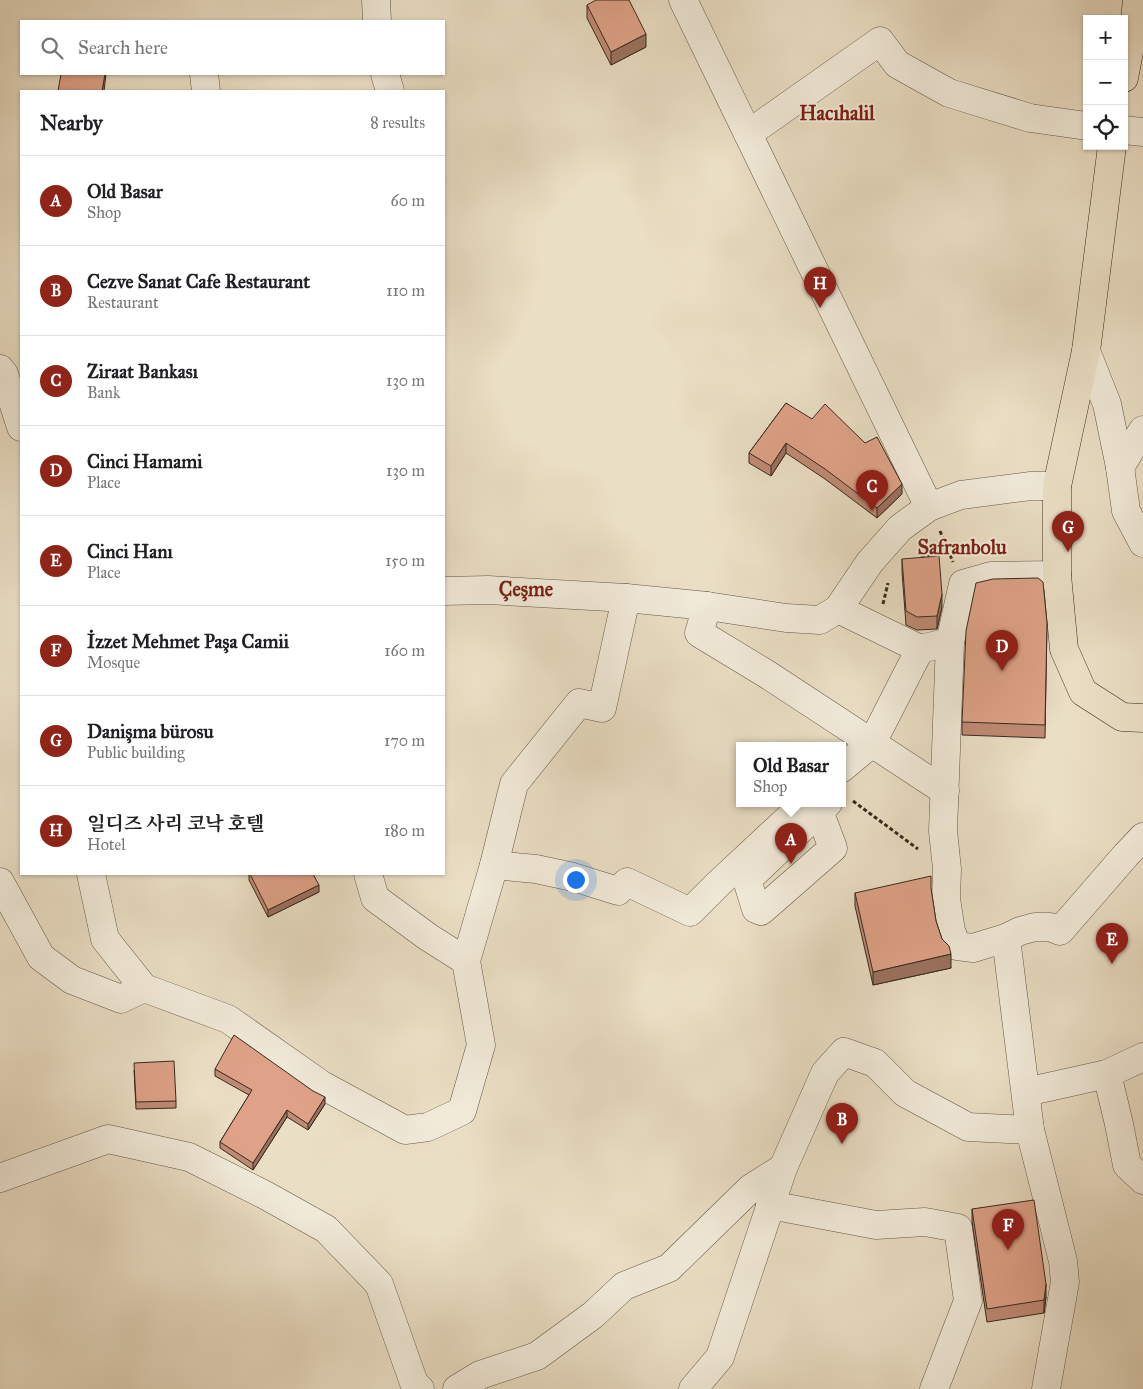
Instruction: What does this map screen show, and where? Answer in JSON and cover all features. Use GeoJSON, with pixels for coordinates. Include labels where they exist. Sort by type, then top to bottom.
{"type":"FeatureCollection","features":[{"type":"Feature","properties":{"kind":"main road"},"geometry":{"type":"LineString","coordinates":[[1127,60],[1135,20],[1136,0]]}},
{"type":"Feature","properties":{"kind":"main road"},"geometry":{"type":"LineString","coordinates":[[1111,150],[1086,351],[1057,486],[1057,575],[1064,650],[1083,692],[1122,717],[1143,718]]}},
{"type":"Feature","properties":{"kind":"street"},"geometry":{"type":"LineString","coordinates":[[376,0],[377,20]]}},
{"type":"Feature","properties":{"kind":"street"},"geometry":{"type":"LineString","coordinates":[[683,0],[929,508]]}},
{"type":"Feature","properties":{"kind":"street"},"geometry":{"type":"LineString","coordinates":[[748,134],[880,41],[897,64],[949,93],[1030,118],[1083,125]]}},
{"type":"Feature","properties":{"kind":"street"},"geometry":{"type":"LineString","coordinates":[[204,75],[206,90]]}},
{"type":"Feature","properties":{"kind":"street"},"geometry":{"type":"LineString","coordinates":[[385,75],[390,90]]}},
{"type":"Feature","properties":{"kind":"street"},"geometry":{"type":"LineString","coordinates":[[1128,130],[1143,132]]}},
{"type":"Feature","properties":{"kind":"street"},"geometry":{"type":"LineString","coordinates":[[1086,351],[1107,404],[1120,468],[1126,511],[1143,543]]}},
{"type":"Feature","properties":{"kind":"street"},"geometry":{"type":"LineString","coordinates":[[0,369],[4,374],[20,424]]}},
{"type":"Feature","properties":{"kind":"street"},"geometry":{"type":"LineString","coordinates":[[1120,468],[1143,430]]}},
{"type":"Feature","properties":{"kind":"street"},"geometry":{"type":"LineString","coordinates":[[445,591],[488,590],[626,598],[707,606],[786,618],[820,620],[838,610],[870,562],[900,528],[929,508],[961,495],[1032,486],[1057,486]]}},
{"type":"Feature","properties":{"kind":"street"},"geometry":{"type":"LineString","coordinates":[[1057,575],[991,576],[963,584],[950,642],[943,831],[947,870],[946,899],[951,931],[958,946],[973,948],[1035,927],[1050,927],[1060,931],[1143,837]]}},
{"type":"Feature","properties":{"kind":"street"},"geometry":{"type":"LineString","coordinates":[[91,875],[105,939],[144,988],[228,1019],[322,1085],[405,1130],[428,1127],[462,1112],[481,1045],[466,961],[494,865],[514,784],[580,703],[602,708],[626,598]]}},
{"type":"Feature","properties":{"kind":"street"},"geometry":{"type":"LineString","coordinates":[[707,606],[699,633],[765,673],[945,791]]}},
{"type":"Feature","properties":{"kind":"street"},"geometry":{"type":"LineString","coordinates":[[838,610],[920,649],[950,642]]}},
{"type":"Feature","properties":{"kind":"street"},"geometry":{"type":"LineString","coordinates":[[846,765],[872,743],[920,649]]}},
{"type":"Feature","properties":{"kind":"street"},"geometry":{"type":"LineString","coordinates":[[494,865],[536,869],[573,877],[618,891],[627,882],[690,912],[718,884],[821,807]]}},
{"type":"Feature","properties":{"kind":"street"},"geometry":{"type":"LineString","coordinates":[[368,875],[375,898],[466,961]]}},
{"type":"Feature","properties":{"kind":"street"},"geometry":{"type":"LineString","coordinates":[[0,882],[41,957],[72,980],[121,998],[144,988]]}},
{"type":"Feature","properties":{"kind":"street"},"geometry":{"type":"LineString","coordinates":[[1006,938],[1030,1130],[1063,1261],[1065,1282],[1046,1389]]}},
{"type":"Feature","properties":{"kind":"street"},"geometry":{"type":"LineString","coordinates":[[693,1389],[720,1357],[783,1168],[825,1073],[844,1052],[875,1063],[905,1093],[968,1127],[1030,1130]]}},
{"type":"Feature","properties":{"kind":"street"},"geometry":{"type":"LineString","coordinates":[[1026,1092],[1107,1074],[1143,1057]]}},
{"type":"Feature","properties":{"kind":"street"},"geometry":{"type":"LineString","coordinates":[[1107,1074],[1127,1165],[1143,1180]]}},
{"type":"Feature","properties":{"kind":"street"},"geometry":{"type":"LineString","coordinates":[[0,1178],[108,1139],[189,1157],[265,1195],[326,1229],[379,1284],[414,1383],[420,1389]]}},
{"type":"Feature","properties":{"kind":"street"},"geometry":{"type":"LineString","coordinates":[[457,1389],[480,1375],[536,1356],[593,1315],[624,1286],[669,1268],[751,1188],[783,1168]]}},
{"type":"Feature","properties":{"kind":"street"},"geometry":{"type":"LineString","coordinates":[[770,1205],[876,1225],[925,1222],[958,1228],[968,1300],[934,1389]]}},
{"type":"Feature","properties":{"kind":"path"},"geometry":{"type":"LineString","coordinates":[[929,508],[963,584]]}},
{"type":"Feature","properties":{"kind":"path"},"geometry":{"type":"LineString","coordinates":[[921,558],[949,553]]}},
{"type":"Feature","properties":{"kind":"path"},"geometry":{"type":"LineString","coordinates":[[878,629],[888,582]]}},
{"type":"Feature","properties":{"kind":"path"},"geometry":{"type":"LineString","coordinates":[[831,807],[947,870]]}},
{"type":"Feature","properties":{"kind":"building"},"geometry":{"type":"Polygon","coordinates":[[[596,0],[629,0],[646,34],[611,52],[587,5],[596,0]]]}},
{"type":"Feature","properties":{"kind":"building"},"geometry":{"type":"Polygon","coordinates":[[[61,75],[105,75],[102,90],[58,90],[61,75]]]}},
{"type":"Feature","properties":{"kind":"building"},"geometry":{"type":"Polygon","coordinates":[[[786,403],[812,419],[825,404],[865,443],[877,437],[902,484],[877,508],[825,469],[786,443],[771,466],[749,453],[786,403]]]}},
{"type":"Feature","properties":{"kind":"building"},"geometry":{"type":"Polygon","coordinates":[[[939,556],[942,594],[937,616],[917,617],[906,611],[902,559],[939,556]]]}},
{"type":"Feature","properties":{"kind":"building"},"geometry":{"type":"Polygon","coordinates":[[[1038,578],[1043,582],[1047,623],[1045,725],[962,722],[966,631],[976,583],[993,579],[1038,578]]]}},
{"type":"Feature","properties":{"kind":"building"},"geometry":{"type":"Polygon","coordinates":[[[250,875],[314,875],[319,885],[268,910],[250,875]]]}},
{"type":"Feature","properties":{"kind":"building"},"geometry":{"type":"Polygon","coordinates":[[[931,876],[936,921],[942,939],[949,946],[951,954],[873,972],[855,893],[931,876]]]}},
{"type":"Feature","properties":{"kind":"building"},"geometry":{"type":"Polygon","coordinates":[[[234,1035],[313,1091],[325,1097],[308,1124],[287,1110],[253,1163],[220,1142],[252,1090],[215,1069],[234,1035]]]}},
{"type":"Feature","properties":{"kind":"building"},"geometry":{"type":"Polygon","coordinates":[[[174,1061],[176,1101],[136,1102],[134,1063],[174,1061]]]}},
{"type":"Feature","properties":{"kind":"building"},"geometry":{"type":"Polygon","coordinates":[[[1034,1200],[1046,1284],[1044,1300],[987,1309],[972,1209],[1034,1200]]]}},
{"type":"Feature","properties":{"kind":"place","name":"일디즈 사리 코낙 호텔"},"geometry":{"type":"Point","coordinates":[820,308]}},
{"type":"Feature","properties":{"kind":"place","name":"Ziraat Bankası"},"geometry":{"type":"Point","coordinates":[872,511]}},
{"type":"Feature","properties":{"kind":"place","name":"Danişma bürosu"},"geometry":{"type":"Point","coordinates":[1068,552]}},
{"type":"Feature","properties":{"kind":"place","name":"Cinci Hamami"},"geometry":{"type":"Point","coordinates":[1002,671]}},
{"type":"Feature","properties":{"kind":"place","name":"Old Basar"},"geometry":{"type":"Point","coordinates":[791,864]}},
{"type":"Feature","properties":{"kind":"place","name":"Cinci Hanı"},"geometry":{"type":"Point","coordinates":[1112,964]}},
{"type":"Feature","properties":{"kind":"place","name":"Cezve Sanat Cafe Restaurant"},"geometry":{"type":"Point","coordinates":[842,1144]}},
{"type":"Feature","properties":{"kind":"place","name":"İzzet Mehmet Paşa Camii"},"geometry":{"type":"Point","coordinates":[1008,1250]}},
{"type":"Feature","properties":{"kind":"district","name":"Hacıhalil"},"geometry":{"type":"Point","coordinates":[837,113]}},
{"type":"Feature","properties":{"kind":"district","name":"Safranbolu"},"geometry":{"type":"Point","coordinates":[962,547]}},
{"type":"Feature","properties":{"kind":"district","name":"Çeşme"},"geometry":{"type":"Point","coordinates":[526,589]}}]}
